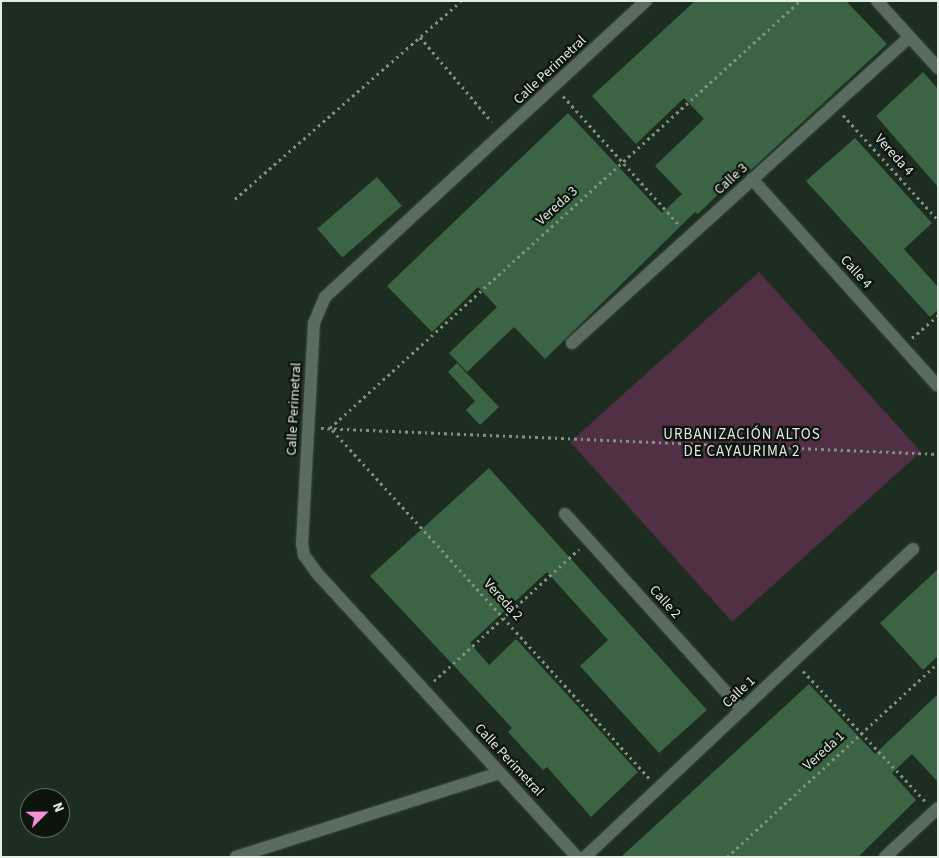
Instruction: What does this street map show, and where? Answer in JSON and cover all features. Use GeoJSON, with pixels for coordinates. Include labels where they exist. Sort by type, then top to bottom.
{"type":"FeatureCollection","features":[{"type":"Feature","properties":{"kind":"street","name":"Calle Perimetral"},"geometry":{"type":"LineString","coordinates":[[577,857],[317,573],[304,555],[302,544],[314,323],[322,302],[646,1]]}},
{"type":"Feature","properties":{"kind":"street"},"geometry":{"type":"LineString","coordinates":[[877,1],[938,68]]}},
{"type":"Feature","properties":{"kind":"street","name":"Calle 3"},"geometry":{"type":"LineString","coordinates":[[572,343],[909,37]]}},
{"type":"Feature","properties":{"kind":"street","name":"Calle 4"},"geometry":{"type":"LineString","coordinates":[[752,179],[937,385]]}},
{"type":"Feature","properties":{"kind":"street","name":"Calle 2"},"geometry":{"type":"LineString","coordinates":[[565,514],[742,710]]}},
{"type":"Feature","properties":{"kind":"street","name":"Calle 1"},"geometry":{"type":"LineString","coordinates":[[585,857],[913,549]]}},
{"type":"Feature","properties":{"kind":"street"},"geometry":{"type":"LineString","coordinates":[[236,857],[500,773]]}},
{"type":"Feature","properties":{"kind":"street"},"geometry":{"type":"LineString","coordinates":[[885,857],[936,810]]}},
{"type":"Feature","properties":{"kind":"path"},"geometry":{"type":"LineString","coordinates":[[235,199],[461,1]]}},
{"type":"Feature","properties":{"kind":"path","name":"Vereda 3"},"geometry":{"type":"LineString","coordinates":[[330,428],[800,1]]}},
{"type":"Feature","properties":{"kind":"path"},"geometry":{"type":"LineString","coordinates":[[420,37],[502,134]]}},
{"type":"Feature","properties":{"kind":"path"},"geometry":{"type":"LineString","coordinates":[[555,86],[690,236]]}},
{"type":"Feature","properties":{"kind":"path","name":"Vereda 4"},"geometry":{"type":"LineString","coordinates":[[834,105],[938,220]]}},
{"type":"Feature","properties":{"kind":"path"},"geometry":{"type":"LineString","coordinates":[[902,347],[938,315]]}},
{"type":"Feature","properties":{"kind":"path"},"geometry":{"type":"LineString","coordinates":[[308,427],[938,454]]}},
{"type":"Feature","properties":{"kind":"path","name":"Vereda 2"},"geometry":{"type":"LineString","coordinates":[[330,428],[658,788]]}},
{"type":"Feature","properties":{"kind":"path"},"geometry":{"type":"LineString","coordinates":[[424,690],[589,540]]}},
{"type":"Feature","properties":{"kind":"path"},"geometry":{"type":"LineString","coordinates":[[794,661],[936,810]]}},
{"type":"Feature","properties":{"kind":"path","name":"Vereda 1"},"geometry":{"type":"LineString","coordinates":[[727,857],[938,663]]}},
{"type":"Feature","properties":{"kind":"shaded area"},"geometry":{"type":"Polygon","coordinates":[[[759,272],[921,452],[732,622],[570,442],[759,272]]]}},
{"type":"Feature","properties":{"kind":"building"},"geometry":{"type":"Polygon","coordinates":[[[695,1],[846,1],[887,44],[751,170],[747,166],[698,214],[695,212],[545,359],[514,327],[467,372],[449,353],[497,307],[478,287],[432,332],[387,286],[568,113],[662,213],[682,194],[655,166],[704,119],[684,98],[636,144],[592,96],[695,1]]]}},
{"type":"Feature","properties":{"kind":"building"},"geometry":{"type":"Polygon","coordinates":[[[923,72],[938,89],[938,187],[876,116],[923,72]]]}},
{"type":"Feature","properties":{"kind":"building"},"geometry":{"type":"Polygon","coordinates":[[[855,138],[932,223],[904,249],[938,287],[938,310],[930,317],[806,181],[855,138]]]}},
{"type":"Feature","properties":{"kind":"building"},"geometry":{"type":"Polygon","coordinates":[[[377,177],[402,206],[342,258],[317,229],[377,177]]]}},
{"type":"Feature","properties":{"kind":"building"},"geometry":{"type":"Polygon","coordinates":[[[457,363],[499,407],[480,425],[466,410],[475,401],[448,372],[457,363]]]}},
{"type":"Feature","properties":{"kind":"building"},"geometry":{"type":"Polygon","coordinates":[[[489,468],[707,710],[659,753],[580,666],[608,640],[547,572],[470,643],[489,665],[516,639],[638,772],[591,817],[547,767],[543,770],[508,732],[512,728],[370,576],[489,468]]]}},
{"type":"Feature","properties":{"kind":"building"},"geometry":{"type":"Polygon","coordinates":[[[938,569],[938,656],[923,670],[880,623],[938,569]]]}},
{"type":"Feature","properties":{"kind":"building"},"geometry":{"type":"Polygon","coordinates":[[[809,684],[875,754],[938,694],[938,782],[912,754],[892,773],[916,800],[858,857],[621,857],[809,684]]]}},
{"type":"Feature","properties":{"kind":"district","name":"URBANIZACIÓN ALTOS DE CAYAURIMA 2"},"geometry":{"type":"Point","coordinates":[742,442]}}]}
